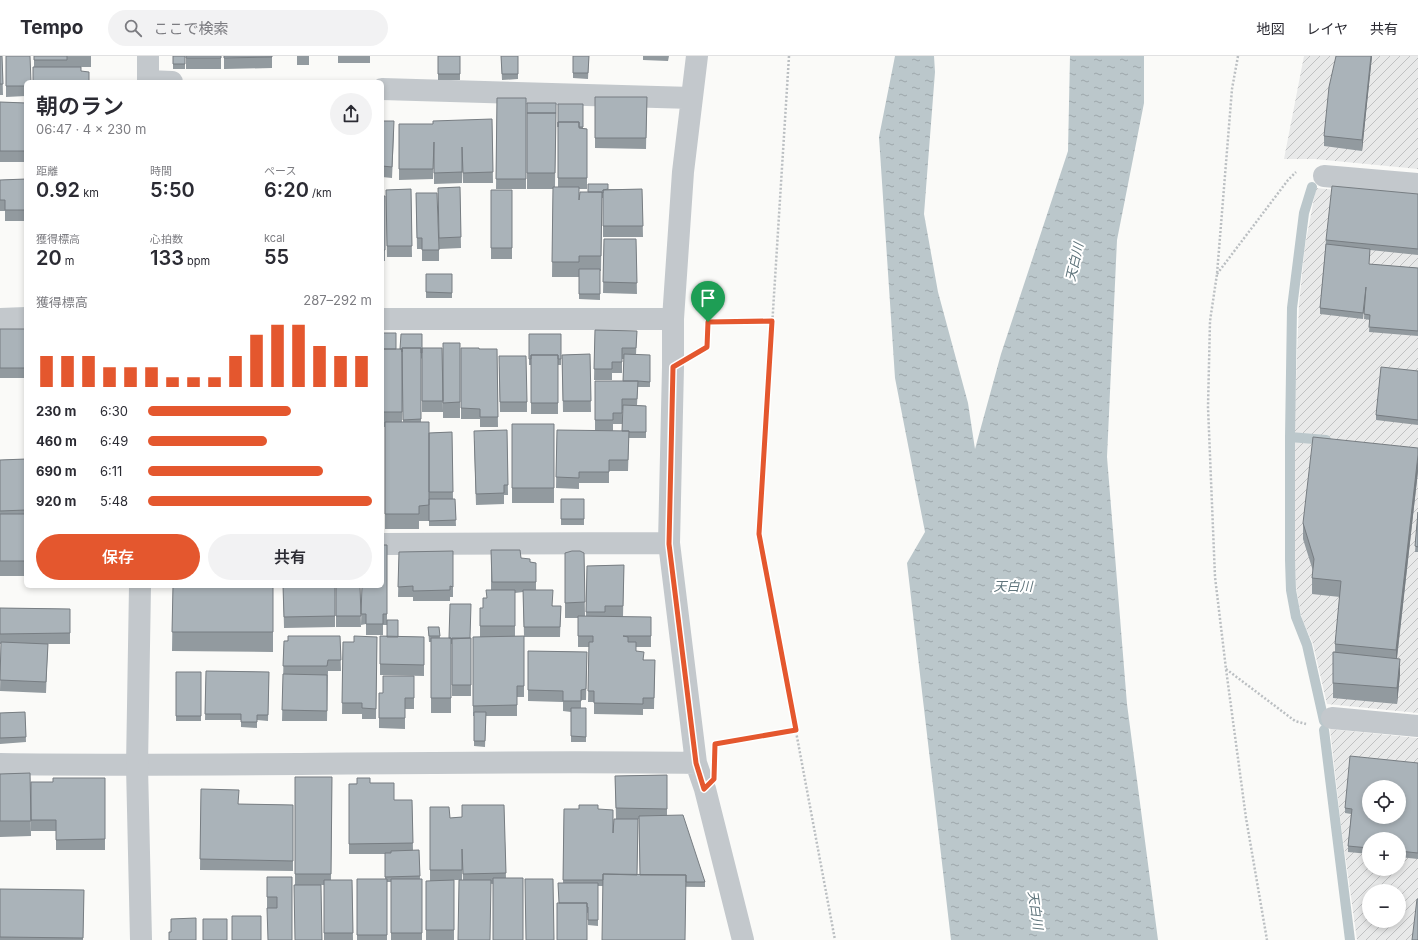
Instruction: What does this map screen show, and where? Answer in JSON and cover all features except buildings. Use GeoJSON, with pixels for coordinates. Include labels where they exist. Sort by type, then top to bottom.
{"type":"FeatureCollection","features":[{"type":"Feature","properties":{"kind":"street"},"geometry":{"type":"LineString","coordinates":[[148,56],[148,80]]}},
{"type":"Feature","properties":{"kind":"street"},"geometry":{"type":"LineString","coordinates":[[697,56],[683,172],[672,319],[673,367],[669,544],[696,763],[743,940]]}},
{"type":"Feature","properties":{"kind":"street"},"geometry":{"type":"LineString","coordinates":[[384,89],[692,98]]}},
{"type":"Feature","properties":{"kind":"street"},"geometry":{"type":"LineString","coordinates":[[1324,176],[1418,184]]}},
{"type":"Feature","properties":{"kind":"street"},"geometry":{"type":"LineString","coordinates":[[0,319],[24,318]]}},
{"type":"Feature","properties":{"kind":"street"},"geometry":{"type":"LineString","coordinates":[[384,319],[672,319]]}},
{"type":"Feature","properties":{"kind":"street"},"geometry":{"type":"LineString","coordinates":[[384,544],[669,544]]}},
{"type":"Feature","properties":{"kind":"street"},"geometry":{"type":"LineString","coordinates":[[140,588],[138,766],[141,940]]}},
{"type":"Feature","properties":{"kind":"street"},"geometry":{"type":"LineString","coordinates":[[1332,718],[1418,726]]}},
{"type":"Feature","properties":{"kind":"street"},"geometry":{"type":"LineString","coordinates":[[0,764],[138,766],[600,762],[696,763]]}},
{"type":"Feature","properties":{"kind":"path"},"geometry":{"type":"LineString","coordinates":[[789,56],[759,534],[835,940]]}},
{"type":"Feature","properties":{"kind":"path"},"geometry":{"type":"LineString","coordinates":[[1238,56],[1232,90],[1217,274],[1210,321],[1208,407],[1215,577],[1246,818],[1267,940]]}},
{"type":"Feature","properties":{"kind":"path"},"geometry":{"type":"LineString","coordinates":[[1217,274],[1288,180],[1304,165],[1324,176]]}},
{"type":"Feature","properties":{"kind":"path"},"geometry":{"type":"LineString","coordinates":[[673,367],[707,347],[708,322],[772,321]]}},
{"type":"Feature","properties":{"kind":"path"},"geometry":{"type":"LineString","coordinates":[[1226,669],[1295,722],[1327,726],[1332,718]]}},
{"type":"Feature","properties":{"kind":"path"},"geometry":{"type":"LineString","coordinates":[[715,744],[796,730]]}},
{"type":"Feature","properties":{"kind":"shaded area"},"geometry":{"type":"Polygon","coordinates":[[[1304,56],[1418,56],[1418,169],[1315,159],[1284,159],[1304,56]]]}},
{"type":"Feature","properties":{"kind":"shaded area"},"geometry":{"type":"Polygon","coordinates":[[[1316,188],[1418,198],[1418,713],[1327,704],[1313,644],[1302,619],[1298,599],[1294,541],[1295,406],[1299,304],[1305,246],[1316,188]]]}},
{"type":"Feature","properties":{"kind":"shaded area"},"geometry":{"type":"Polygon","coordinates":[[[1330,729],[1418,738],[1418,940],[1357,940],[1341,825],[1330,729]]]}},
{"type":"Feature","properties":{"kind":"water","name":"天白川"},"geometry":{"type":"Polygon","coordinates":[[[895,56],[934,56],[935,72],[924,214],[938,292],[968,403],[975,449],[1001,354],[1068,151],[1070,56],[1144,56],[1144,103],[1117,240],[1107,457],[1127,704],[1158,940],[951,940],[907,563],[925,532],[895,378],[879,137],[895,56]]]}},
{"type":"Feature","properties":{"kind":"waterway"},"geometry":{"type":"LineString","coordinates":[[1312,187],[1304,213],[1292,308],[1290,560],[1291,590],[1296,617],[1307,645],[1324,721]]}},
{"type":"Feature","properties":{"kind":"waterway"},"geometry":{"type":"LineString","coordinates":[[1290,437],[1326,440]]}},
{"type":"Feature","properties":{"kind":"waterway"},"geometry":{"type":"LineString","coordinates":[[1324,730],[1350,940]]}},
{"type":"Feature","properties":{"kind":"route"},"geometry":{"type":"LineString","coordinates":[[772,321],[759,534],[796,730],[715,744],[714,779],[704,789],[696,763],[669,544],[673,367],[707,347],[708,322],[772,321]]}}]}
